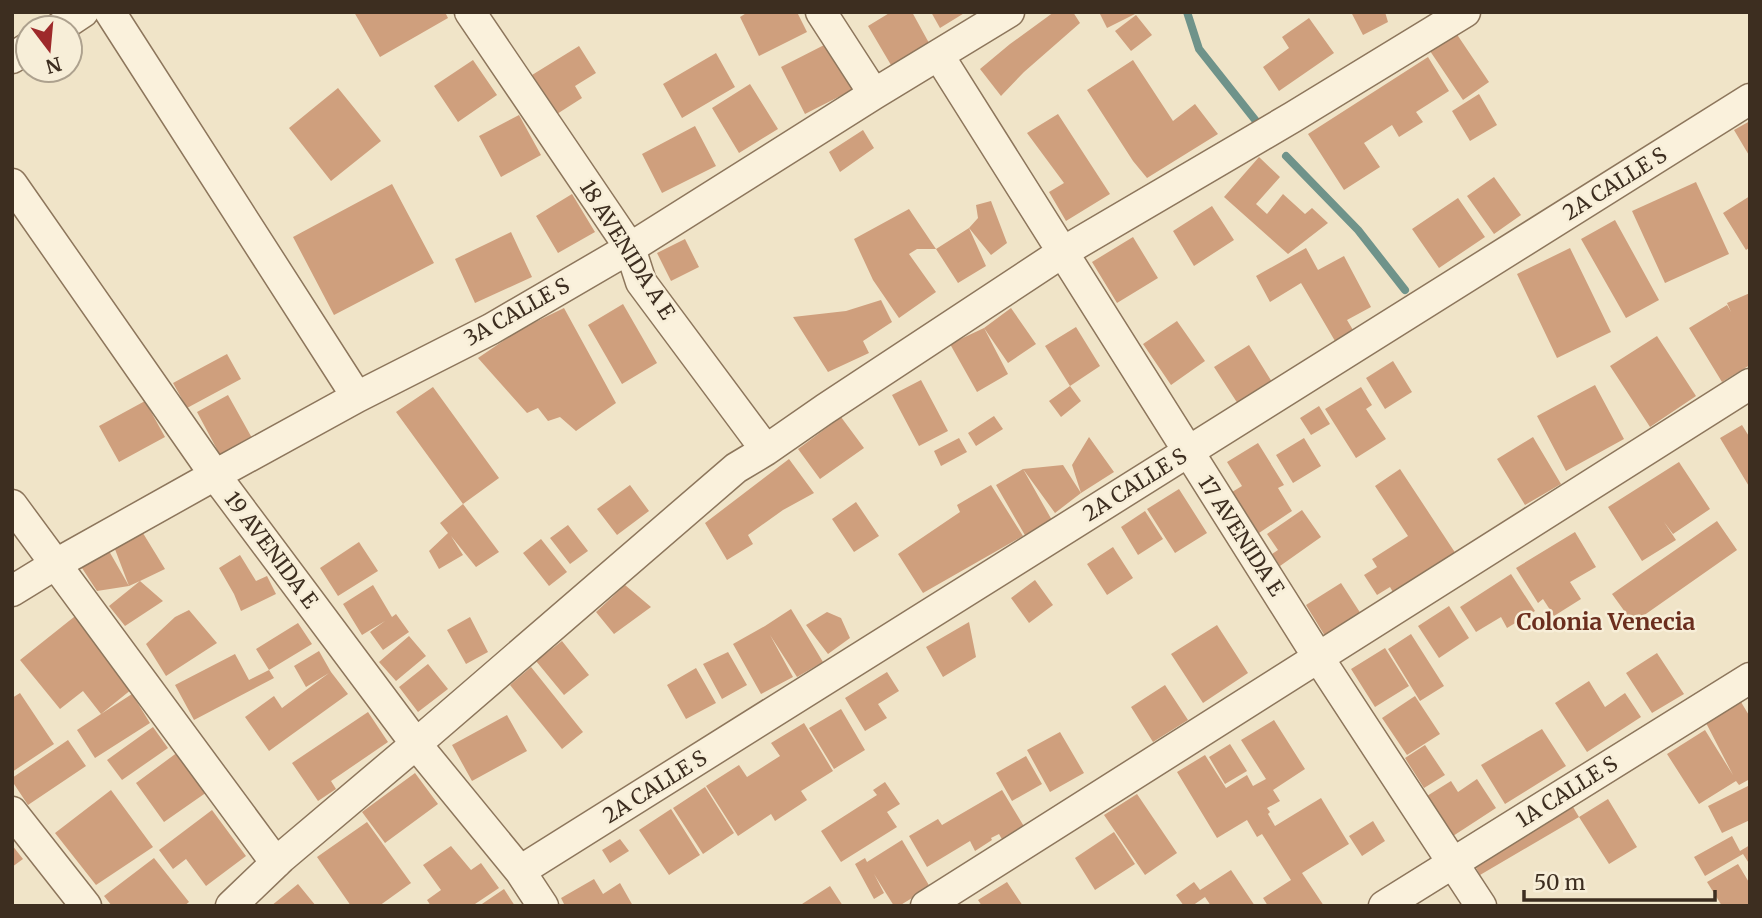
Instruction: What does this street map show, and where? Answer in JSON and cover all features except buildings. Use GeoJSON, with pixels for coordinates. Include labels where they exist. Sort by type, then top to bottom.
{"type":"FeatureCollection","features":[{"type":"Feature","properties":{"kind":"street"},"geometry":{"type":"LineString","coordinates":[[110,12],[358,397]]}},
{"type":"Feature","properties":{"kind":"street","name":"18 AVENIDA A E"},"geometry":{"type":"LineString","coordinates":[[470,12],[630,248],[641,282],[766,450]]}},
{"type":"Feature","properties":{"kind":"street"},"geometry":{"type":"LineString","coordinates":[[821,12],[874,94]]}},
{"type":"Feature","properties":{"kind":"street","name":"3A CALLE S"},"geometry":{"type":"LineString","coordinates":[[12,591],[215,475],[491,328],[630,248],[1009,12]]}},
{"type":"Feature","properties":{"kind":"street"},"geometry":{"type":"LineString","coordinates":[[231,906],[276,863],[736,468],[1063,252],[1465,12]]}},
{"type":"Feature","properties":{"kind":"street","name":"17 AVENIDA E"},"geometry":{"type":"LineString","coordinates":[[939,57],[1187,452],[1481,906]]}},
{"type":"Feature","properties":{"kind":"street","name":"2A CALLE S"},"geometry":{"type":"LineString","coordinates":[[520,871],[1750,99]]}},
{"type":"Feature","properties":{"kind":"street","name":"19 AVENIDA E"},"geometry":{"type":"LineString","coordinates":[[12,184],[215,475],[416,744],[520,871],[543,906]]}},
{"type":"Feature","properties":{"kind":"street"},"geometry":{"type":"LineString","coordinates":[[926,906],[1750,384]]}},
{"type":"Feature","properties":{"kind":"street"},"geometry":{"type":"LineString","coordinates":[[12,505],[276,863]]}},
{"type":"Feature","properties":{"kind":"street","name":"1A CALLE S"},"geometry":{"type":"LineString","coordinates":[[1384,906],[1750,678]]}},
{"type":"Feature","properties":{"kind":"street"},"geometry":{"type":"LineString","coordinates":[[12,812],[86,906]]}},
{"type":"Feature","properties":{"kind":"waterway"},"geometry":{"type":"LineString","coordinates":[[1187,12],[1199,49],[1256,121]]}},
{"type":"Feature","properties":{"kind":"waterway"},"geometry":{"type":"LineString","coordinates":[[1286,156],[1358,230],[1405,290]]}},
{"type":"Feature","properties":{"kind":"district","name":"Colonia Venecia"},"geometry":{"type":"Point","coordinates":[1606,622]}}]}
